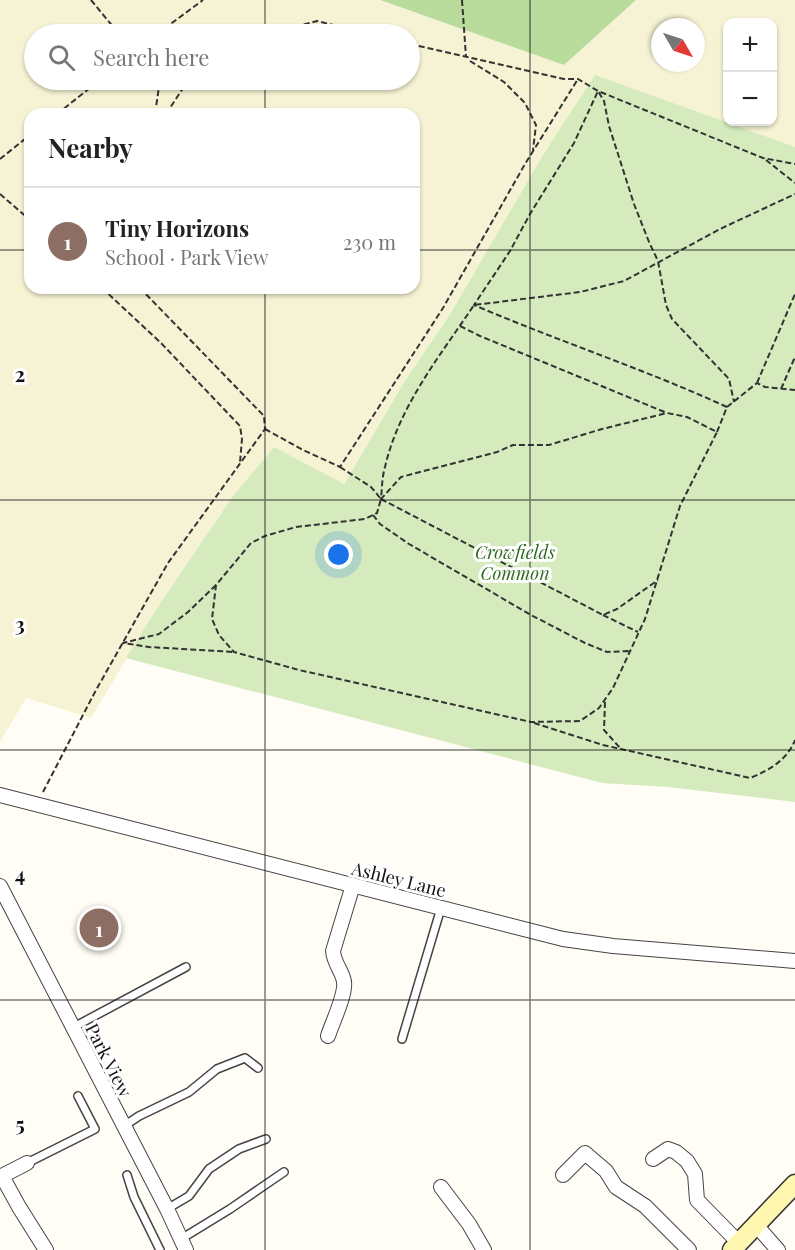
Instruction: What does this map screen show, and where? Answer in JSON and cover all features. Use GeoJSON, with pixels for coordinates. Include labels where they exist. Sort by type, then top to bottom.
{"type":"FeatureCollection","features":[{"type":"Feature","properties":{"kind":"street","name":"Ashley Lane"},"geometry":{"type":"LineString","coordinates":[[0,795],[527,931],[585,943],[795,961]]}},
{"type":"Feature","properties":{"kind":"street"},"geometry":{"type":"LineString","coordinates":[[328,1036],[342,996],[344,981],[334,962],[333,951],[353,885]]}},
{"type":"Feature","properties":{"kind":"street","name":"Park View"},"geometry":{"type":"LineString","coordinates":[[0,886],[167,1209],[183,1245]]}},
{"type":"Feature","properties":{"kind":"street"},"geometry":{"type":"LineString","coordinates":[[653,1159],[668,1149],[681,1155],[695,1174],[697,1200],[735,1246],[795,1184]]}},
{"type":"Feature","properties":{"kind":"street"},"geometry":{"type":"LineString","coordinates":[[563,1175],[585,1153],[606,1172],[616,1187],[645,1206],[688,1250]]}},
{"type":"Feature","properties":{"kind":"street"},"geometry":{"type":"LineString","coordinates":[[27,1163],[1,1177],[46,1250]]}},
{"type":"Feature","properties":{"kind":"street"},"geometry":{"type":"LineString","coordinates":[[441,1187],[469,1224],[484,1250]]}},
{"type":"Feature","properties":{"kind":"street"},"geometry":{"type":"LineString","coordinates":[[756,1225],[778,1250]]}},
{"type":"Feature","properties":{"kind":"lane"},"geometry":{"type":"LineString","coordinates":[[402,1039],[441,908]]}},
{"type":"Feature","properties":{"kind":"lane"},"geometry":{"type":"LineString","coordinates":[[72,1028],[186,967]]}},
{"type":"Feature","properties":{"kind":"lane"},"geometry":{"type":"LineString","coordinates":[[123,1126],[189,1092],[218,1069],[245,1058],[258,1068]]}},
{"type":"Feature","properties":{"kind":"lane"},"geometry":{"type":"LineString","coordinates":[[27,1163],[95,1129],[78,1096]]}},
{"type":"Feature","properties":{"kind":"lane"},"geometry":{"type":"LineString","coordinates":[[167,1209],[189,1196],[209,1169],[239,1149],[266,1139]]}},
{"type":"Feature","properties":{"kind":"lane"},"geometry":{"type":"LineString","coordinates":[[183,1245],[284,1172]]}},
{"type":"Feature","properties":{"kind":"lane"},"geometry":{"type":"LineString","coordinates":[[127,1175],[134,1197],[160,1250]]}},
{"type":"Feature","properties":{"kind":"path"},"geometry":{"type":"LineString","coordinates":[[91,0],[111,24]]}},
{"type":"Feature","properties":{"kind":"path"},"geometry":{"type":"LineString","coordinates":[[171,24],[203,0]]}},
{"type":"Feature","properties":{"kind":"path"},"geometry":{"type":"LineString","coordinates":[[462,0],[466,58]]}},
{"type":"Feature","properties":{"kind":"path"},"geometry":{"type":"LineString","coordinates":[[306,24],[317,21],[329,24]]}},
{"type":"Feature","properties":{"kind":"path"},"geometry":{"type":"LineString","coordinates":[[420,46],[564,79],[578,79],[598,91],[763,158],[795,164]]}},
{"type":"Feature","properties":{"kind":"path"},"geometry":{"type":"LineString","coordinates":[[466,58],[504,82],[525,103],[536,125],[532,153]]}},
{"type":"Feature","properties":{"kind":"path"},"geometry":{"type":"LineString","coordinates":[[340,467],[443,308],[532,153],[578,79]]}},
{"type":"Feature","properties":{"kind":"path"},"geometry":{"type":"LineString","coordinates":[[65,108],[87,90]]}},
{"type":"Feature","properties":{"kind":"path"},"geometry":{"type":"LineString","coordinates":[[156,108],[159,90]]}},
{"type":"Feature","properties":{"kind":"path"},"geometry":{"type":"LineString","coordinates":[[170,108],[182,90]]}},
{"type":"Feature","properties":{"kind":"path"},"geometry":{"type":"LineString","coordinates":[[598,91],[604,101],[609,126],[634,204],[658,261],[666,305],[672,319],[729,379],[734,402]]}},
{"type":"Feature","properties":{"kind":"path"},"geometry":{"type":"LineString","coordinates":[[123,643],[159,634],[188,612],[216,585],[251,543],[265,536],[297,527],[365,519],[377,513],[385,467],[402,417],[432,366],[510,251],[574,143],[598,91]]}},
{"type":"Feature","properties":{"kind":"path"},"geometry":{"type":"LineString","coordinates":[[0,159],[24,140]]}},
{"type":"Feature","properties":{"kind":"path"},"geometry":{"type":"LineString","coordinates":[[763,158],[795,183]]}},
{"type":"Feature","properties":{"kind":"path"},"geometry":{"type":"LineString","coordinates":[[0,194],[24,215]]}},
{"type":"Feature","properties":{"kind":"path"},"geometry":{"type":"LineString","coordinates":[[474,305],[580,292],[624,281],[720,229],[795,194]]}},
{"type":"Feature","properties":{"kind":"path"},"geometry":{"type":"LineString","coordinates":[[108,294],[168,351],[240,426],[242,439],[240,464]]}},
{"type":"Feature","properties":{"kind":"path"},"geometry":{"type":"LineString","coordinates":[[37,805],[168,562],[266,429],[264,416],[146,294]]}},
{"type":"Feature","properties":{"kind":"path"},"geometry":{"type":"LineString","coordinates":[[531,722],[580,721],[599,708],[613,688],[639,632],[658,580],[680,506],[727,407],[757,384],[795,294]]}},
{"type":"Feature","properties":{"kind":"path"},"geometry":{"type":"LineString","coordinates":[[474,305],[532,330],[696,392],[727,407]]}},
{"type":"Feature","properties":{"kind":"path"},"geometry":{"type":"LineString","coordinates":[[460,326],[667,413],[687,417],[717,432]]}},
{"type":"Feature","properties":{"kind":"path"},"geometry":{"type":"LineString","coordinates":[[781,389],[795,357]]}},
{"type":"Feature","properties":{"kind":"path"},"geometry":{"type":"LineString","coordinates":[[757,384],[795,390]]}},
{"type":"Feature","properties":{"kind":"path"},"geometry":{"type":"LineString","coordinates":[[381,499],[400,477],[497,452],[513,445],[549,445],[667,413]]}},
{"type":"Feature","properties":{"kind":"path"},"geometry":{"type":"LineString","coordinates":[[266,429],[340,467],[370,487],[381,499],[639,632]]}},
{"type":"Feature","properties":{"kind":"path"},"geometry":{"type":"LineString","coordinates":[[373,515],[380,524],[409,544],[567,634],[607,652],[630,651]]}},
{"type":"Feature","properties":{"kind":"path"},"geometry":{"type":"LineString","coordinates":[[603,615],[617,609],[658,580]]}},
{"type":"Feature","properties":{"kind":"path"},"geometry":{"type":"LineString","coordinates":[[216,585],[212,619],[219,635],[234,652]]}},
{"type":"Feature","properties":{"kind":"path"},"geometry":{"type":"LineString","coordinates":[[123,643],[149,647],[234,652],[299,670],[531,722],[621,748],[750,778],[771,769],[791,750],[795,740]]}},
{"type":"Feature","properties":{"kind":"path"},"geometry":{"type":"LineString","coordinates":[[605,699],[604,730],[621,748]]}},
{"type":"Feature","properties":{"kind":"shaded area"},"geometry":{"type":"Polygon","coordinates":[[[0,0],[379,0],[564,65],[636,0],[795,0],[795,147],[736,126],[777,126],[777,18],[723,18],[723,121],[595,76],[543,155],[465,291],[403,384],[343,485],[274,447],[233,496],[159,605],[91,718],[26,698],[0,742],[0,0]]]}},
{"type":"Feature","properties":{"kind":"green space"},"geometry":{"type":"Polygon","coordinates":[[[380,0],[636,0],[564,65],[380,0]]]}},
{"type":"Feature","properties":{"kind":"green space","name":"Crowfields Common"},"geometry":{"type":"Polygon","coordinates":[[[595,75],[723,121],[723,126],[737,126],[795,147],[795,802],[668,787],[602,783],[126,658],[233,496],[274,447],[344,484],[403,384],[452,311],[543,155],[595,75]]]}},
{"type":"Feature","properties":{"kind":"place","name":"Tiny Horizons"},"geometry":{"type":"Point","coordinates":[99,928]}}]}
